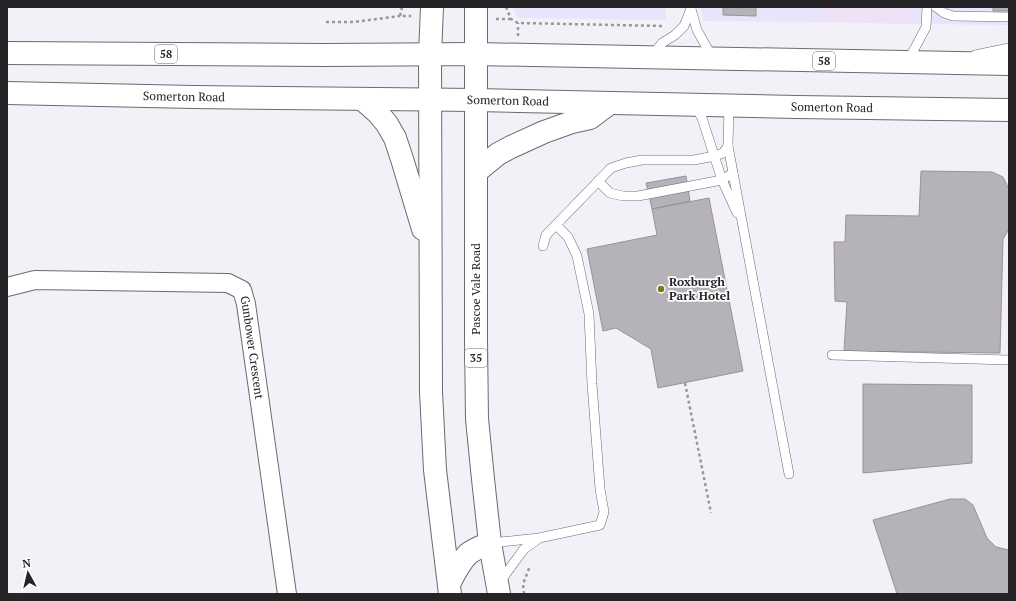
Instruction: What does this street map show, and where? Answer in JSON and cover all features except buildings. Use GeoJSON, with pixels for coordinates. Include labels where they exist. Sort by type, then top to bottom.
{"type":"FeatureCollection","features":[{"type":"Feature","properties":{"kind":"main road"},"geometry":{"type":"LineString","coordinates":[[423,12],[430,55],[430,392],[435,470],[450,589]]}},
{"type":"Feature","properties":{"kind":"main road","name":"Pascoe Vale Road"},"geometry":{"type":"LineString","coordinates":[[484,13],[476,54],[477,419],[490,543],[498,590]]}},
{"type":"Feature","properties":{"kind":"main road","name":"58"},"geometry":{"type":"LineString","coordinates":[[7,53],[324,55],[476,54],[1009,64]]}},
{"type":"Feature","properties":{"kind":"main road","name":"Somerton Road"},"geometry":{"type":"LineString","coordinates":[[7,92],[193,97],[476,100],[729,106],[1009,110]]}},
{"type":"Feature","properties":{"kind":"main road"},"geometry":{"type":"LineString","coordinates":[[362,99],[378,113],[387,124],[395,138],[430,255]]}},
{"type":"Feature","properties":{"kind":"main road"},"geometry":{"type":"LineString","coordinates":[[476,172],[498,154],[511,147],[558,127],[590,118],[610,103]]}},
{"type":"Feature","properties":{"kind":"main road"},"geometry":{"type":"LineString","coordinates":[[450,589],[458,566],[468,554],[490,543]]}},
{"type":"Feature","properties":{"kind":"street","name":"Gunbower Crescent"},"geometry":{"type":"LineString","coordinates":[[7,287],[35,280],[228,283],[242,290],[246,304],[287,594]]}},
{"type":"Feature","properties":{"kind":"lane"},"geometry":{"type":"LineString","coordinates":[[907,62],[926,27],[927,7]]}},
{"type":"Feature","properties":{"kind":"lane"},"geometry":{"type":"LineString","coordinates":[[936,7],[944,13],[953,16],[1009,17]]}},
{"type":"Feature","properties":{"kind":"lane"},"geometry":{"type":"LineString","coordinates":[[651,57],[662,43],[675,35],[684,26],[691,10],[697,30],[713,59]]}},
{"type":"Feature","properties":{"kind":"lane"},"geometry":{"type":"LineString","coordinates":[[935,63],[1009,48]]}},
{"type":"Feature","properties":{"kind":"lane"},"geometry":{"type":"LineString","coordinates":[[695,105],[702,118],[722,180],[743,227]]}},
{"type":"Feature","properties":{"kind":"lane"},"geometry":{"type":"LineString","coordinates":[[729,106],[728,146],[732,172],[789,474]]}},
{"type":"Feature","properties":{"kind":"lane"},"geometry":{"type":"LineString","coordinates":[[542,246],[546,235],[611,168],[642,160],[694,160],[723,153],[728,146]]}},
{"type":"Feature","properties":{"kind":"lane"},"geometry":{"type":"LineString","coordinates":[[598,182],[610,192],[623,196],[638,196],[722,180],[732,172]]}},
{"type":"Feature","properties":{"kind":"lane"},"geometry":{"type":"LineString","coordinates":[[490,543],[539,538],[600,525],[604,512],[600,489],[592,391],[589,314],[577,256],[568,237],[556,225]]}},
{"type":"Feature","properties":{"kind":"lane"},"geometry":{"type":"LineString","coordinates":[[832,355],[1009,360]]}},
{"type":"Feature","properties":{"kind":"lane"},"geometry":{"type":"LineString","coordinates":[[498,590],[524,549],[539,538]]}},
{"type":"Feature","properties":{"kind":"path"},"geometry":{"type":"LineString","coordinates":[[400,16],[402,7]]}},
{"type":"Feature","properties":{"kind":"path"},"geometry":{"type":"LineString","coordinates":[[506,7],[511,19]]}},
{"type":"Feature","properties":{"kind":"path"},"geometry":{"type":"LineString","coordinates":[[326,22],[354,22],[423,12]]}},
{"type":"Feature","properties":{"kind":"path"},"geometry":{"type":"LineString","coordinates":[[484,13],[511,19],[518,23],[684,26]]}},
{"type":"Feature","properties":{"kind":"path"},"geometry":{"type":"LineString","coordinates":[[518,23],[518,40]]}},
{"type":"Feature","properties":{"kind":"path"},"geometry":{"type":"LineString","coordinates":[[685,382],[711,513]]}},
{"type":"Feature","properties":{"kind":"shaded area"},"geometry":{"type":"Polygon","coordinates":[[[512,7],[666,7],[666,20],[518,18],[512,7]]]}},
{"type":"Feature","properties":{"kind":"shaded area"},"geometry":{"type":"Polygon","coordinates":[[[701,7],[824,7],[824,22],[703,21],[701,7]]]}},
{"type":"Feature","properties":{"kind":"shaded area"},"geometry":{"type":"Polygon","coordinates":[[[824,7],[907,7],[907,24],[824,22],[824,7]]]}},
{"type":"Feature","properties":{"kind":"shaded area"},"geometry":{"type":"Polygon","coordinates":[[[907,7],[1009,7],[1009,25],[907,24],[907,7]]]}},
{"type":"Feature","properties":{"kind":"place","name":"Roxburgh Park Hotel"},"geometry":{"type":"Point","coordinates":[661,289]}}]}
